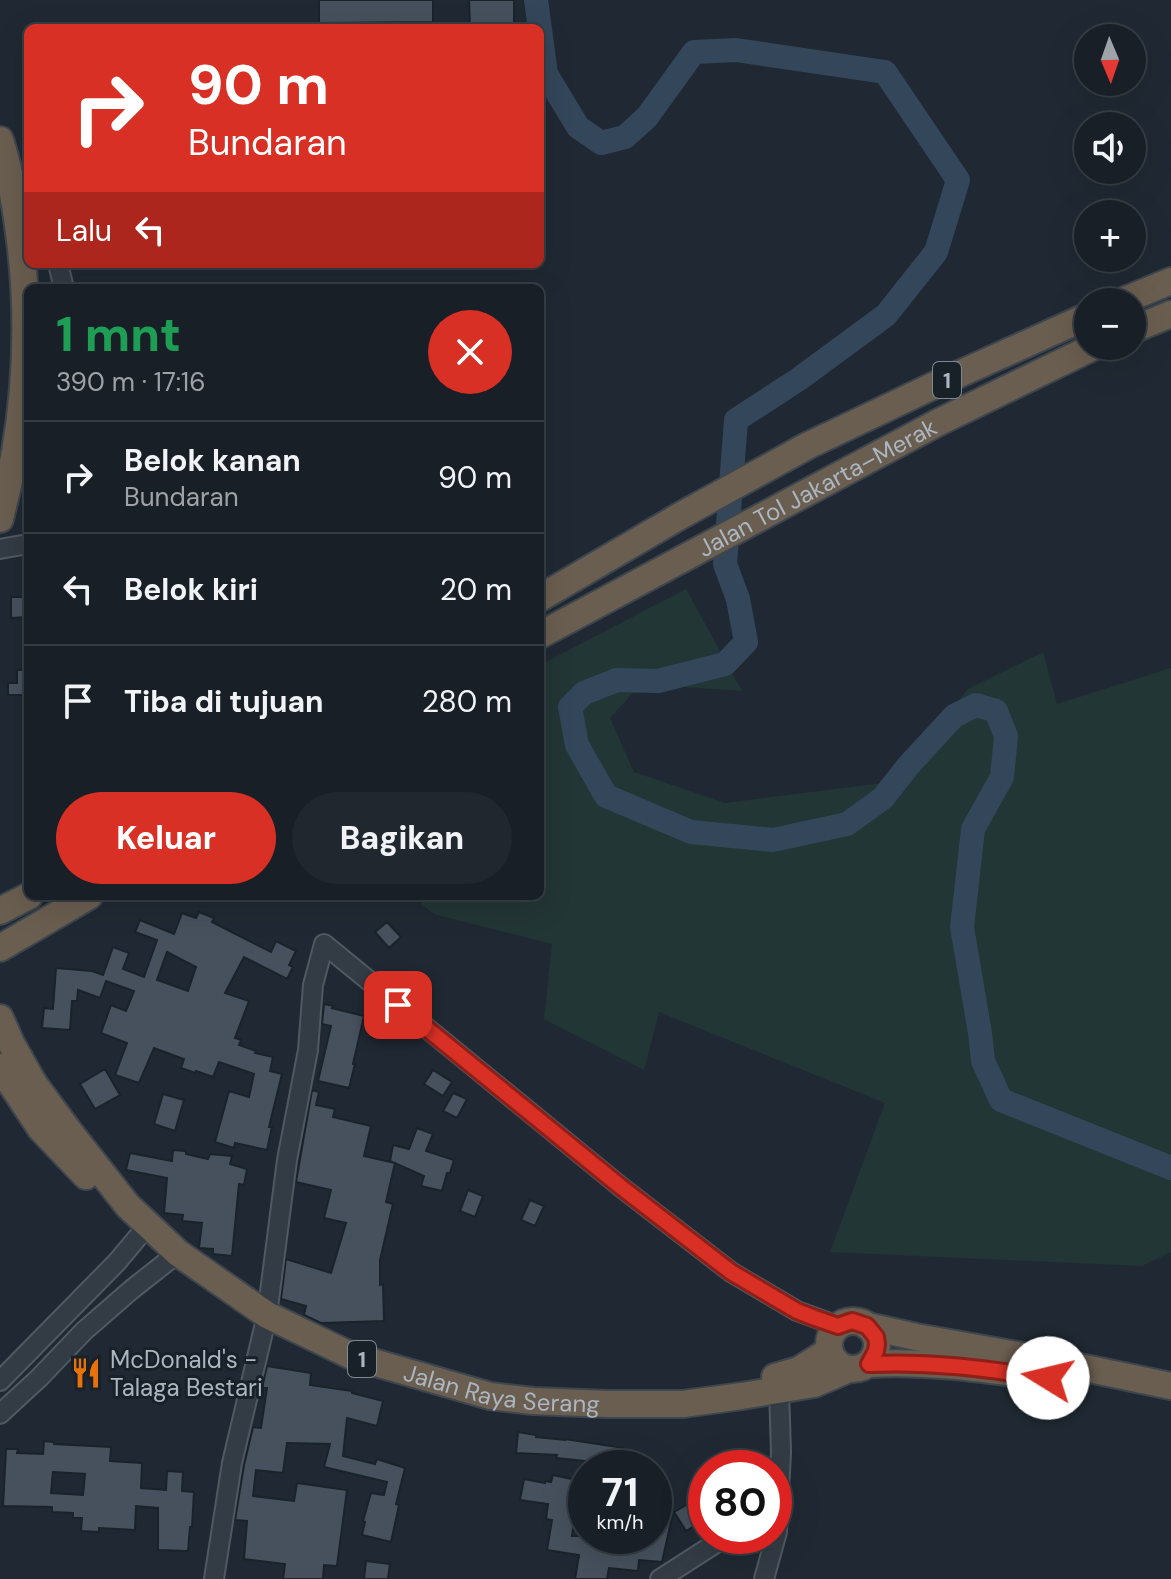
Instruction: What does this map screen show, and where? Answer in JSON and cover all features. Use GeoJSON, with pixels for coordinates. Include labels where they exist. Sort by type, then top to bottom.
{"type":"FeatureCollection","features":[{"type":"Feature","properties":{"kind":"highway"},"geometry":{"type":"LineString","coordinates":[[0,140],[24,266]]}},
{"type":"Feature","properties":{"kind":"highway"},"geometry":{"type":"LineString","coordinates":[[1146,291],[1171,281]]}},
{"type":"Feature","properties":{"kind":"highway"},"geometry":{"type":"LineString","coordinates":[[1146,324],[1171,314]]}},
{"type":"Feature","properties":{"kind":"highway","name":"Jalan Tol Jakarta–Merak"},"geometry":{"type":"LineString","coordinates":[[544,596],[807,446],[1074,322]]}},
{"type":"Feature","properties":{"kind":"highway","name":"Jalan Tol Jakarta–Merak"},"geometry":{"type":"LineString","coordinates":[[544,633],[937,423],[1074,356]]}},
{"type":"Feature","properties":{"kind":"highway"},"geometry":{"type":"LineString","coordinates":[[0,519],[15,454],[24,369]]}},
{"type":"Feature","properties":{"kind":"highway"},"geometry":{"type":"LineString","coordinates":[[0,911],[24,899]]}},
{"type":"Feature","properties":{"kind":"highway"},"geometry":{"type":"LineString","coordinates":[[0,948],[82,900]]}},
{"type":"Feature","properties":{"kind":"highway","name":"Jalan Raya Serang"},"geometry":{"type":"LineString","coordinates":[[0,1018],[34,1084],[128,1206],[178,1253],[267,1315],[352,1356],[490,1396],[533,1401],[683,1404],[814,1384],[859,1366],[906,1362],[1050,1370],[1171,1386]]}},
{"type":"Feature","properties":{"kind":"highway","name":"Jalan Raya Serang"},"geometry":{"type":"LineString","coordinates":[[0,1067],[41,1129],[96,1186],[128,1206]]}},
{"type":"Feature","properties":{"kind":"highway","name":"1"},"geometry":{"type":"LineString","coordinates":[[838,1326],[852,1321],[867,1326]]}},
{"type":"Feature","properties":{"kind":"highway"},"geometry":{"type":"LineString","coordinates":[[838,1326],[830,1337],[829,1351],[836,1363],[859,1366],[876,1351],[876,1337],[867,1326]]}},
{"type":"Feature","properties":{"kind":"highway","name":"Jalan Raya Serang"},"geometry":{"type":"LineString","coordinates":[[867,1326],[1171,1403]]}},
{"type":"Feature","properties":{"kind":"highway","name":"Jalan Raya Serang"},"geometry":{"type":"LineString","coordinates":[[638,1404],[673,1393],[779,1376],[799,1370],[829,1351]]}},
{"type":"Feature","properties":{"kind":"street"},"geometry":{"type":"LineString","coordinates":[[0,549],[24,545]]}},
{"type":"Feature","properties":{"kind":"street"},"geometry":{"type":"LineString","coordinates":[[214,1579],[232,1463],[267,1315],[287,1160],[308,1050],[313,985],[324,944],[621,1187],[731,1272],[797,1311],[838,1326]]}},
{"type":"Feature","properties":{"kind":"street"},"geometry":{"type":"LineString","coordinates":[[0,1381],[117,1262],[148,1225]]}},
{"type":"Feature","properties":{"kind":"street"},"geometry":{"type":"LineString","coordinates":[[0,1414],[84,1331],[178,1253]]}},
{"type":"Feature","properties":{"kind":"street"},"geometry":{"type":"LineString","coordinates":[[95,1283],[116,1303]]}},
{"type":"Feature","properties":{"kind":"street"},"geometry":{"type":"LineString","coordinates":[[779,1389],[781,1450]]}},
{"type":"Feature","properties":{"kind":"street"},"geometry":{"type":"LineString","coordinates":[[660,1579],[699,1554]]}},
{"type":"Feature","properties":{"kind":"street"},"geometry":{"type":"LineString","coordinates":[[764,1579],[771,1554]]}},
{"type":"Feature","properties":{"kind":"green space"},"geometry":{"type":"Polygon","coordinates":[[[686,589],[742,691],[641,684],[610,718],[634,772],[725,803],[891,782],[968,689],[1043,652],[1057,704],[1171,668],[1171,1252],[1142,1266],[830,1252],[885,1103],[659,1012],[644,1070],[544,1019],[552,944],[434,914],[417,900],[544,900],[544,663],[686,589]]]}},
{"type":"Feature","properties":{"kind":"building"},"geometry":{"type":"Polygon","coordinates":[[[319,0],[433,0],[433,22],[319,23],[319,0]]]}},
{"type":"Feature","properties":{"kind":"building"},"geometry":{"type":"Polygon","coordinates":[[[469,0],[514,0],[514,24],[470,24],[469,0]]]}},
{"type":"Feature","properties":{"kind":"building"},"geometry":{"type":"Polygon","coordinates":[[[11,597],[24,597],[24,617],[11,618],[11,597]]]}},
{"type":"Feature","properties":{"kind":"building"},"geometry":{"type":"Polygon","coordinates":[[[17,670],[24,670],[24,695],[8,695],[8,683],[17,683],[17,670]]]}},
{"type":"Feature","properties":{"kind":"building"},"geometry":{"type":"Polygon","coordinates":[[[199,912],[214,918],[212,922],[271,952],[276,941],[296,951],[287,979],[244,957],[225,993],[249,1001],[235,1038],[241,1040],[239,1045],[273,1057],[270,1071],[282,1074],[269,1127],[272,1127],[267,1150],[235,1143],[234,1148],[215,1142],[229,1091],[249,1097],[254,1074],[219,1062],[213,1077],[195,1073],[181,1068],[184,1059],[154,1048],[139,1083],[115,1075],[127,1043],[101,1033],[111,1005],[126,1011],[134,991],[106,981],[100,998],[78,990],[77,1001],[72,1001],[70,1030],[42,1028],[44,1008],[53,1009],[56,968],[103,975],[113,947],[129,953],[123,969],[144,977],[157,940],[135,932],[140,920],[174,934],[182,913],[196,918],[199,912]],[[167,952],[157,980],[188,991],[196,967],[167,952]]]}},
{"type":"Feature","properties":{"kind":"building"},"geometry":{"type":"Polygon","coordinates":[[[387,922],[401,937],[389,948],[375,932],[387,922]]]}},
{"type":"Feature","properties":{"kind":"building"},"geometry":{"type":"Polygon","coordinates":[[[324,1004],[364,1016],[349,1088],[318,1081],[331,1026],[322,1024],[324,1004]]]}},
{"type":"Feature","properties":{"kind":"building"},"geometry":{"type":"Polygon","coordinates":[[[105,1069],[120,1095],[95,1109],[80,1084],[105,1069]]]}},
{"type":"Feature","properties":{"kind":"building"},"geometry":{"type":"Polygon","coordinates":[[[433,1070],[452,1082],[443,1096],[424,1084],[433,1070]]]}},
{"type":"Feature","properties":{"kind":"building"},"geometry":{"type":"Polygon","coordinates":[[[312,1090],[319,1092],[316,1105],[335,1109],[333,1117],[371,1126],[364,1156],[395,1163],[386,1202],[393,1204],[380,1260],[384,1321],[321,1323],[304,1315],[306,1306],[281,1299],[286,1259],[331,1273],[346,1223],[324,1218],[331,1190],[296,1182],[312,1090]]]}},
{"type":"Feature","properties":{"kind":"building"},"geometry":{"type":"Polygon","coordinates":[[[453,1093],[467,1099],[457,1118],[443,1111],[453,1093]]]}},
{"type":"Feature","properties":{"kind":"building"},"geometry":{"type":"Polygon","coordinates":[[[163,1094],[184,1100],[175,1131],[154,1124],[163,1094]]]}},
{"type":"Feature","properties":{"kind":"building"},"geometry":{"type":"Polygon","coordinates":[[[417,1128],[433,1134],[426,1151],[454,1160],[442,1191],[421,1186],[424,1176],[390,1161],[393,1145],[409,1149],[417,1128]]]}},
{"type":"Feature","properties":{"kind":"building"},"geometry":{"type":"Polygon","coordinates":[[[173,1150],[208,1159],[210,1154],[232,1156],[230,1164],[247,1169],[244,1185],[239,1184],[232,1256],[213,1254],[213,1249],[199,1248],[202,1223],[182,1221],[183,1215],[164,1213],[167,1178],[126,1170],[130,1153],[172,1161],[173,1150]]]}},
{"type":"Feature","properties":{"kind":"building"},"geometry":{"type":"Polygon","coordinates":[[[468,1190],[483,1196],[475,1217],[460,1211],[468,1190]]]}},
{"type":"Feature","properties":{"kind":"building"},"geometry":{"type":"Polygon","coordinates":[[[530,1200],[544,1206],[535,1226],[521,1220],[530,1200]]]}},
{"type":"Feature","properties":{"kind":"building"},"geometry":{"type":"Polygon","coordinates":[[[267,1366],[311,1373],[310,1385],[352,1391],[383,1401],[377,1426],[347,1418],[343,1456],[375,1464],[377,1459],[405,1468],[391,1542],[362,1535],[371,1493],[384,1495],[387,1482],[324,1467],[330,1444],[287,1443],[283,1473],[256,1470],[253,1496],[294,1501],[297,1483],[347,1490],[337,1566],[324,1565],[323,1579],[283,1579],[285,1564],[244,1559],[247,1521],[235,1520],[253,1427],[261,1428],[267,1388],[262,1388],[267,1366]]]}},
{"type":"Feature","properties":{"kind":"building"},"geometry":{"type":"Polygon","coordinates":[[[518,1432],[624,1448],[568,1450],[568,1459],[556,1458],[557,1455],[516,1453],[518,1432]]]}},
{"type":"Feature","properties":{"kind":"building"},"geometry":{"type":"Polygon","coordinates":[[[44,1441],[111,1447],[110,1461],[142,1463],[141,1488],[166,1490],[167,1471],[183,1472],[182,1491],[194,1492],[188,1551],[158,1550],[158,1508],[136,1506],[135,1530],[99,1528],[99,1532],[81,1531],[82,1518],[73,1518],[73,1513],[52,1512],[52,1507],[3,1506],[6,1449],[18,1449],[17,1453],[43,1454],[44,1441]],[[53,1472],[51,1493],[83,1495],[85,1474],[53,1472]]]}},
{"type":"Feature","properties":{"kind":"building"},"geometry":{"type":"Polygon","coordinates":[[[553,1475],[568,1478],[568,1553],[547,1550],[552,1520],[546,1519],[548,1504],[520,1500],[524,1479],[551,1482],[553,1475]]]}},
{"type":"Feature","properties":{"kind":"building"},"geometry":{"type":"Polygon","coordinates":[[[688,1504],[688,1530],[686,1531],[674,1512],[688,1504]]]}},
{"type":"Feature","properties":{"kind":"building"},"geometry":{"type":"Polygon","coordinates":[[[573,1554],[664,1554],[662,1562],[639,1560],[638,1571],[609,1568],[607,1579],[575,1579],[579,1555],[573,1554]]]}},
{"type":"Feature","properties":{"kind":"building"},"geometry":{"type":"Polygon","coordinates":[[[366,1561],[390,1564],[388,1579],[364,1579],[366,1561]]]}},
{"type":"Feature","properties":{"kind":"waterway"},"geometry":{"type":"LineString","coordinates":[[536,0],[539,24]]}},
{"type":"Feature","properties":{"kind":"waterway"},"geometry":{"type":"LineString","coordinates":[[544,59],[546,74],[578,127],[601,143],[625,137],[647,117],[694,52],[736,50],[885,72],[958,180],[936,252],[886,315],[799,379],[736,420],[725,564],[738,599],[746,642],[725,664],[658,681],[617,680],[584,693],[570,707],[577,745],[606,796],[691,832],[773,840],[847,824],[883,798],[954,716],[976,705],[996,711],[1006,736],[1002,777],[973,829],[962,927],[983,1061],[1001,1100],[1171,1168]]}},
{"type":"Feature","properties":{"kind":"place","name":"McDonald's - Talaga Bestari"},"geometry":{"type":"Point","coordinates":[86,1373]}},
{"type":"Feature","properties":{"kind":"route"},"geometry":{"type":"LineString","coordinates":[[398,1005],[621,1187],[731,1272],[797,1311],[838,1326],[852,1321],[867,1326],[876,1337],[877,1344],[869,1364],[906,1362],[960,1365],[1048,1378]]}}]}
